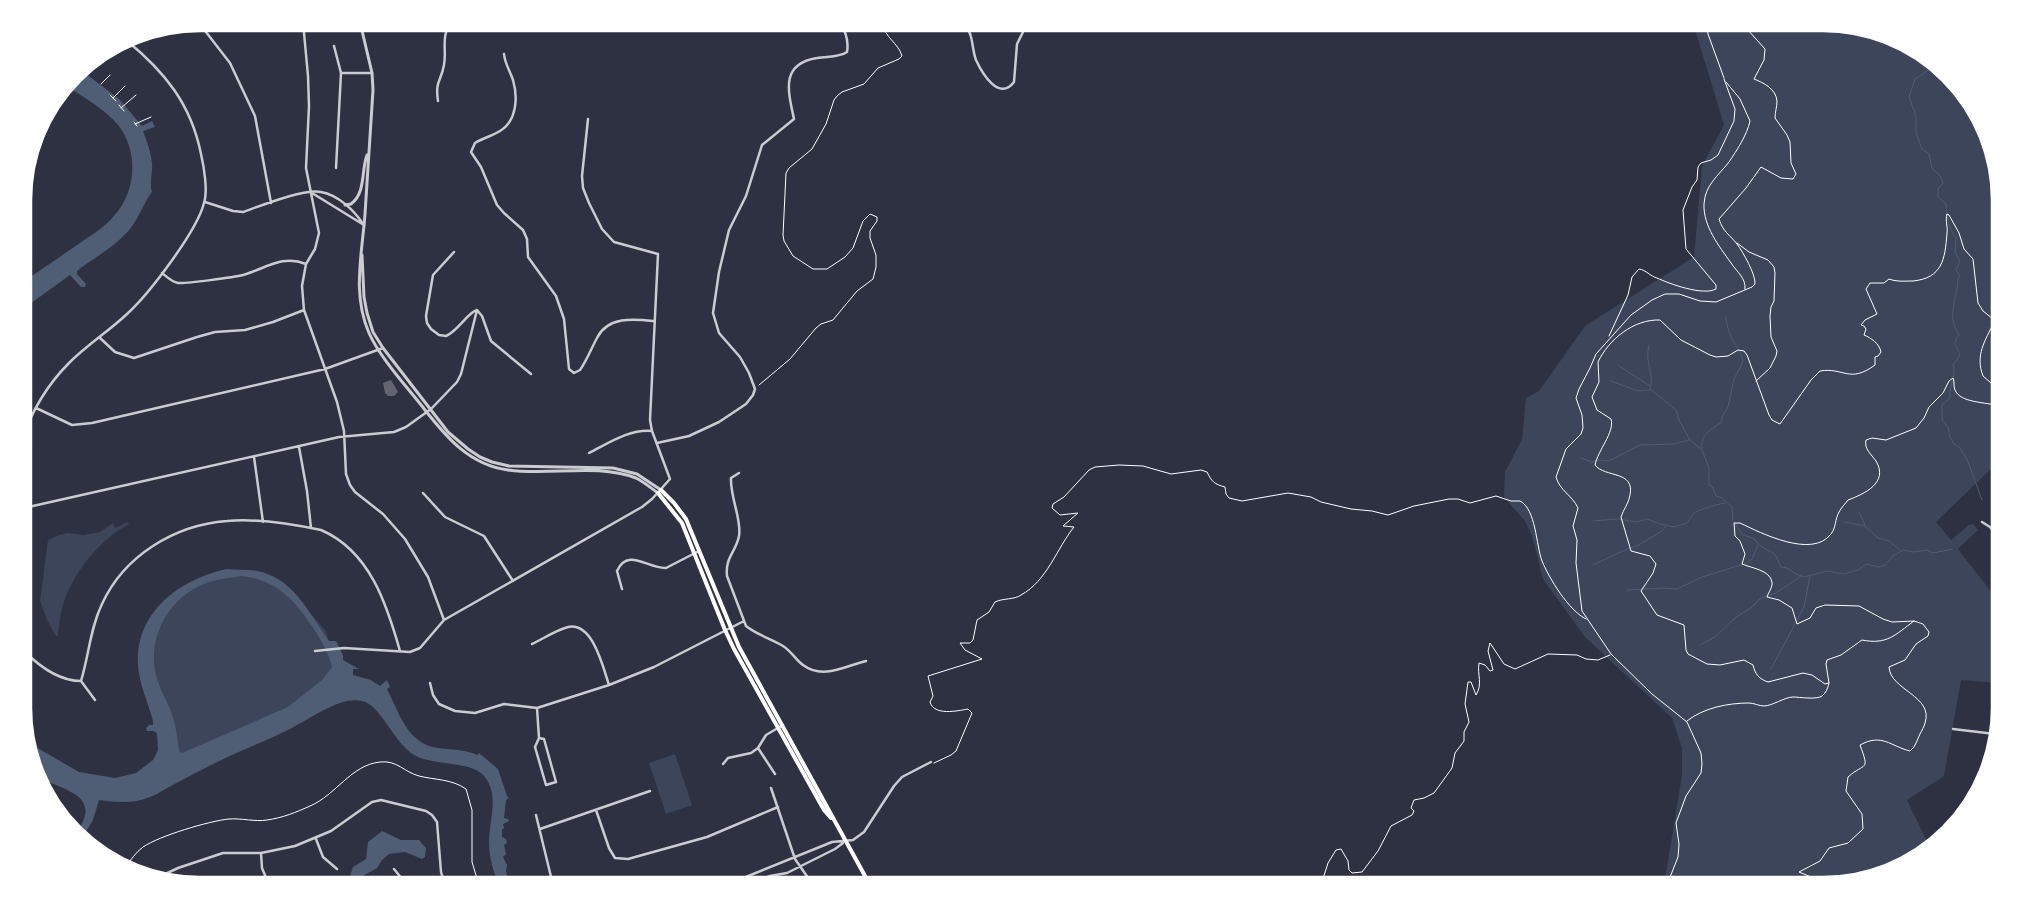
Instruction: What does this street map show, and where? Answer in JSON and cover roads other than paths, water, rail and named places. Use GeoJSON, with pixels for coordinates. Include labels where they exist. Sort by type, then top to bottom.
{"type":"FeatureCollection","features":[{"type":"Feature","properties":{"kind":"main road"},"geometry":{"type":"LineString","coordinates":[[660,491],[674,503],[686,519],[725,630],[824,810],[833,820]]}},
{"type":"Feature","properties":{"kind":"main road"},"geometry":{"type":"LineString","coordinates":[[697,552],[730,627],[828,808],[844,842],[865,877]]}},
{"type":"Feature","properties":{"kind":"street"},"geometry":{"type":"LineString","coordinates":[[204,31],[230,63],[255,116],[271,203]]}},
{"type":"Feature","properties":{"kind":"street"},"geometry":{"type":"LineString","coordinates":[[304,31],[309,106],[306,168],[319,233],[315,249],[306,264],[302,286],[304,310],[338,402],[344,436],[346,474],[350,485],[355,492],[383,514],[405,539],[428,577],[444,620]]}},
{"type":"Feature","properties":{"kind":"street"},"geometry":{"type":"LineString","coordinates":[[362,31],[372,73],[373,90],[362,251],[366,305],[373,332],[381,348],[427,412],[454,444],[465,453],[491,466],[508,470],[613,473],[635,478],[660,491]]}},
{"type":"Feature","properties":{"kind":"street"},"geometry":{"type":"LineString","coordinates":[[438,101],[436,87],[444,67],[444,40],[446,31]]}},
{"type":"Feature","properties":{"kind":"street"},"geometry":{"type":"LineString","coordinates":[[657,444],[689,436],[719,422],[746,404],[753,395],[755,389],[749,373],[740,357],[719,333],[713,313],[721,263],[729,230],[746,196],[762,145],[794,119],[788,81],[792,71],[808,60],[839,56],[847,52],[848,42],[845,31]]}},
{"type":"Feature","properties":{"kind":"street"},"geometry":{"type":"LineString","coordinates":[[968,31],[977,60],[990,82],[995,88],[1001,90],[1010,87],[1014,82],[1017,44],[1024,31]]}},
{"type":"Feature","properties":{"kind":"street"},"geometry":{"type":"LineString","coordinates":[[32,416],[53,382],[69,363],[129,313],[194,229],[205,202],[204,167],[191,120],[169,81],[133,46]]}},
{"type":"Feature","properties":{"kind":"street"},"geometry":{"type":"LineString","coordinates":[[334,46],[341,73],[336,168]]}},
{"type":"Feature","properties":{"kind":"street"},"geometry":{"type":"LineString","coordinates":[[504,54],[505,62],[511,73],[516,91],[514,112],[505,128],[475,143],[471,152],[481,167],[497,205],[504,214],[523,230],[527,239],[528,257],[556,296],[564,319],[568,369],[574,373],[580,370],[597,337],[605,328],[625,319],[654,321]]}},
{"type":"Feature","properties":{"kind":"street"},"geometry":{"type":"LineString","coordinates":[[341,73],[372,73]]}},
{"type":"Feature","properties":{"kind":"street"},"geometry":{"type":"LineString","coordinates":[[315,651],[344,648],[410,652],[420,648],[444,620],[642,507],[670,479],[652,431],[650,420],[658,254],[614,242],[602,229],[589,203],[582,176],[588,119]]}},
{"type":"Feature","properties":{"kind":"street"},"geometry":{"type":"LineString","coordinates":[[345,205],[351,204],[360,194],[364,164],[368,152]]}},
{"type":"Feature","properties":{"kind":"street"},"geometry":{"type":"LineString","coordinates":[[205,202],[242,212],[304,193],[323,192],[335,197],[356,212],[364,225]]}},
{"type":"Feature","properties":{"kind":"street"},"geometry":{"type":"LineString","coordinates":[[312,193],[364,225]]}},
{"type":"Feature","properties":{"kind":"street"},"geometry":{"type":"LineString","coordinates":[[454,252],[433,276],[426,316],[428,324],[436,333],[446,336],[457,329],[471,312],[477,310]]}},
{"type":"Feature","properties":{"kind":"street"},"geometry":{"type":"LineString","coordinates":[[161,273],[174,282],[188,284],[243,275],[280,261],[306,264]]}},
{"type":"Feature","properties":{"kind":"street"},"geometry":{"type":"LineString","coordinates":[[100,338],[115,352],[134,358],[206,334],[245,330],[304,310]]}},
{"type":"Feature","properties":{"kind":"street"},"geometry":{"type":"LineString","coordinates":[[477,310],[482,316],[491,341],[531,374]]}},
{"type":"Feature","properties":{"kind":"street"},"geometry":{"type":"LineString","coordinates":[[31,506],[344,436],[394,432],[406,427],[431,409],[457,382],[461,374],[477,310]]}},
{"type":"Feature","properties":{"kind":"street"},"geometry":{"type":"LineString","coordinates":[[36,408],[64,423],[72,425],[84,424],[325,369],[381,348]]}},
{"type":"Feature","properties":{"kind":"street"},"geometry":{"type":"LineString","coordinates":[[381,348],[448,432],[474,453],[492,462],[509,466],[613,468],[636,474],[660,491]]}},
{"type":"Feature","properties":{"kind":"street"},"geometry":{"type":"LineString","coordinates":[[589,453],[630,432],[652,431]]}},
{"type":"Feature","properties":{"kind":"street"},"geometry":{"type":"LineString","coordinates":[[299,446],[311,528]]}},
{"type":"Feature","properties":{"kind":"street"},"geometry":{"type":"LineString","coordinates":[[254,457],[263,522]]}},
{"type":"Feature","properties":{"kind":"street"},"geometry":{"type":"LineString","coordinates":[[739,473],[731,478],[730,489],[740,529],[739,537],[726,568],[746,626],[783,646],[809,669],[824,672],[835,671],[866,661]]}},
{"type":"Feature","properties":{"kind":"street"},"geometry":{"type":"LineString","coordinates":[[423,493],[444,517],[484,536],[513,581]]}},
{"type":"Feature","properties":{"kind":"street"},"geometry":{"type":"LineString","coordinates":[[95,700],[81,681],[94,622],[102,603],[117,579],[142,553],[159,542],[182,530],[209,523],[228,521],[263,522],[311,528],[330,534],[350,548],[365,566],[380,590],[389,611],[400,651]]}},
{"type":"Feature","properties":{"kind":"street"},"geometry":{"type":"LineString","coordinates":[[1982,522],[1992,529]]}},
{"type":"Feature","properties":{"kind":"street"},"geometry":{"type":"LineString","coordinates":[[622,589],[617,571],[620,564],[625,560],[636,560],[666,568],[697,552]]}},
{"type":"Feature","properties":{"kind":"street"},"geometry":{"type":"LineString","coordinates":[[430,684],[433,695],[439,704],[454,711],[475,713],[504,704],[537,708],[609,685],[654,667],[744,621]]}},
{"type":"Feature","properties":{"kind":"street"},"geometry":{"type":"LineString","coordinates":[[532,644],[566,628],[574,626],[580,629],[587,633],[599,655],[609,685]]}},
{"type":"Feature","properties":{"kind":"street"},"geometry":{"type":"LineString","coordinates":[[31,658],[53,674],[67,680],[81,681]]}},
{"type":"Feature","properties":{"kind":"street"},"geometry":{"type":"LineString","coordinates":[[537,708],[539,738],[535,747],[546,785],[556,782],[544,739],[539,738]]}},
{"type":"Feature","properties":{"kind":"street"},"geometry":{"type":"LineString","coordinates":[[722,764],[728,758],[751,753],[758,748],[766,735],[783,725]]}},
{"type":"Feature","properties":{"kind":"street"},"geometry":{"type":"LineString","coordinates":[[1953,729],[1990,733]]}},
{"type":"Feature","properties":{"kind":"street"},"geometry":{"type":"LineString","coordinates":[[758,748],[775,774]]}},
{"type":"Feature","properties":{"kind":"street"},"geometry":{"type":"LineString","coordinates":[[748,877],[795,859],[832,842],[853,840],[864,832],[894,786],[902,778],[932,762]]}},
{"type":"Feature","properties":{"kind":"street"},"geometry":{"type":"LineString","coordinates":[[771,788],[795,859],[807,877]]}},
{"type":"Feature","properties":{"kind":"street"},"geometry":{"type":"LineString","coordinates":[[540,829],[650,791]]}},
{"type":"Feature","properties":{"kind":"street"},"geometry":{"type":"LineString","coordinates":[[165,874],[223,853],[261,853],[295,846],[316,839],[331,831],[372,802],[390,801],[404,807],[426,811],[438,822],[442,877]]}},
{"type":"Feature","properties":{"kind":"street"},"geometry":{"type":"LineString","coordinates":[[596,810],[609,848],[615,858],[628,859],[707,837],[778,807]]}},
{"type":"Feature","properties":{"kind":"street"},"geometry":{"type":"LineString","coordinates":[[536,815],[552,877]]}},
{"type":"Feature","properties":{"kind":"street"},"geometry":{"type":"LineString","coordinates":[[316,839],[323,857],[337,869]]}},
{"type":"Feature","properties":{"kind":"street"},"geometry":{"type":"LineString","coordinates":[[768,877],[787,873],[835,849],[844,842]]}},
{"type":"Feature","properties":{"kind":"street"},"geometry":{"type":"LineString","coordinates":[[261,853],[262,868],[265,877]]}},
{"type":"Feature","properties":{"kind":"street"},"geometry":{"type":"LineString","coordinates":[[394,868],[400,877]]}},
{"type":"Feature","properties":{"kind":"waterway"},"geometry":{"type":"LineString","coordinates":[[1930,69],[1915,79],[1909,97],[1916,116],[1916,133],[1922,149],[1929,154],[1932,168],[1941,177],[1943,183],[1938,189],[1938,197],[1946,204],[1948,222],[1956,238],[1955,251],[1960,262],[1956,270],[1960,276],[1953,307],[1953,320],[1959,335],[1956,338],[1955,344],[1960,355],[1953,365],[1954,374],[1950,398],[1942,405],[1942,415],[1943,421],[1948,427],[1950,437],[1967,459],[1982,500]]}},
{"type":"Feature","properties":{"kind":"waterway"},"geometry":{"type":"LineString","coordinates":[[1702,449],[1704,436],[1722,422],[1722,417],[1728,407],[1734,379],[1743,362],[1740,351],[1730,334],[1726,317]]}},
{"type":"Feature","properties":{"kind":"waterway"},"geometry":{"type":"LineString","coordinates":[[1649,345],[1650,389],[1676,410],[1679,420],[1690,440],[1702,450],[1709,468],[1709,484],[1716,496],[1722,498],[1732,507],[1733,521],[1743,535],[1753,538],[1762,547],[1773,553],[1781,567],[1804,577],[1827,571],[1844,574],[1858,570],[1866,564],[1879,567],[1885,565],[1893,556],[1903,550],[1914,552],[1927,550],[1933,553],[1953,549]]}},
{"type":"Feature","properties":{"kind":"waterway"},"geometry":{"type":"LineString","coordinates":[[1619,366],[1650,386]]}},
{"type":"Feature","properties":{"kind":"waterway"},"geometry":{"type":"LineString","coordinates":[[1611,381],[1638,391],[1650,390]]}},
{"type":"Feature","properties":{"kind":"waterway"},"geometry":{"type":"LineString","coordinates":[[1581,458],[1592,462],[1599,460],[1609,461],[1640,445],[1674,444],[1689,440]]}},
{"type":"Feature","properties":{"kind":"waterway"},"geometry":{"type":"LineString","coordinates":[[1593,521],[1618,519],[1637,522],[1647,519],[1674,527],[1687,523],[1696,512],[1725,503]]}},
{"type":"Feature","properties":{"kind":"waterway"},"geometry":{"type":"LineString","coordinates":[[1859,512],[1865,525]]}},
{"type":"Feature","properties":{"kind":"waterway"},"geometry":{"type":"LineString","coordinates":[[1844,522],[1865,526],[1878,538],[1889,541],[1900,550]]}},
{"type":"Feature","properties":{"kind":"waterway"},"geometry":{"type":"LineString","coordinates":[[1593,565],[1637,546],[1662,531],[1666,526]]}},
{"type":"Feature","properties":{"kind":"waterway"},"geometry":{"type":"LineString","coordinates":[[1627,590],[1677,589],[1702,577],[1747,563],[1752,559],[1758,545]]}},
{"type":"Feature","properties":{"kind":"waterway"},"geometry":{"type":"LineString","coordinates":[[1700,645],[1715,637],[1736,617],[1751,608],[1761,598],[1776,593],[1801,576]]}},
{"type":"Feature","properties":{"kind":"waterway"},"geometry":{"type":"LineString","coordinates":[[1771,669],[1804,607],[1810,576]]}}]}
